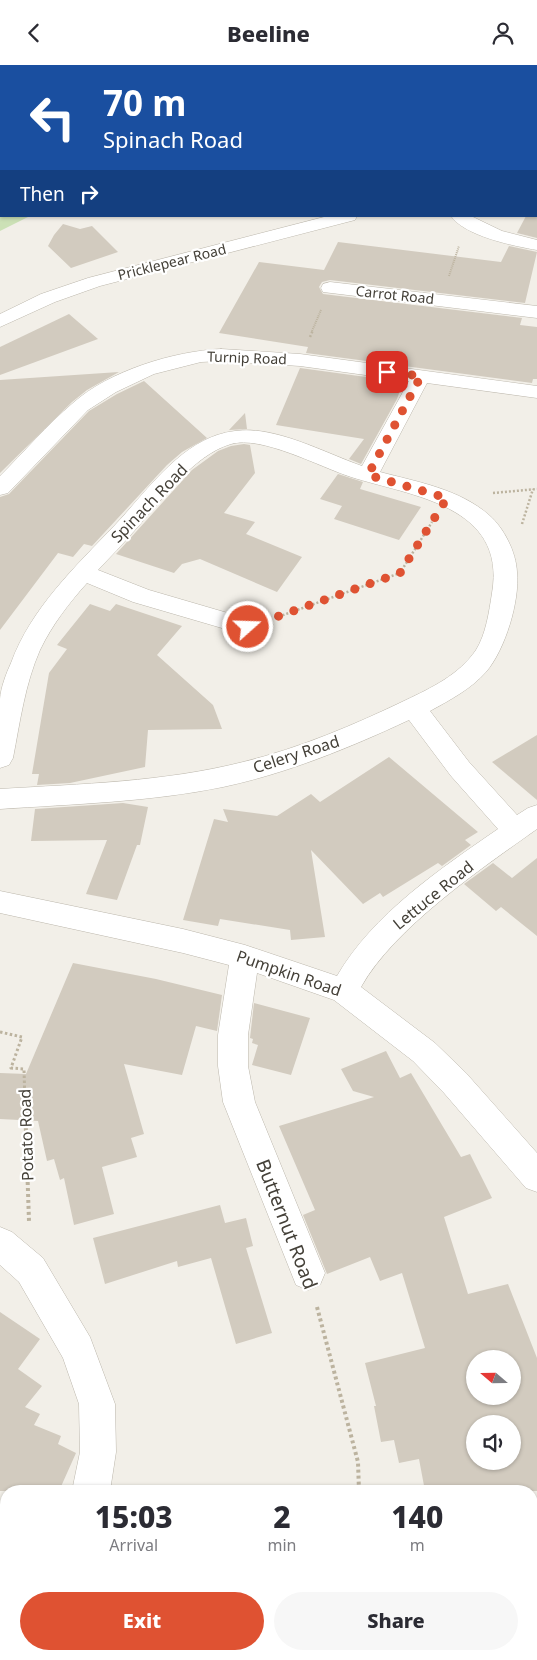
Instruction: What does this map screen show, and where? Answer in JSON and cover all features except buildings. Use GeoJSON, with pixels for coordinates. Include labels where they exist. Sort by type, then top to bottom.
{"type":"FeatureCollection","features":[{"type":"Feature","properties":{"kind":"street","name":"Pricklepear Road"},"geometry":{"type":"LineString","coordinates":[[0,321],[48,299],[94,282],[345,217]]}},
{"type":"Feature","properties":{"kind":"street"},"geometry":{"type":"LineString","coordinates":[[462,219],[494,236],[537,245]]}},
{"type":"Feature","properties":{"kind":"street","name":"Carrot Road"},"geometry":{"type":"LineString","coordinates":[[330,288],[537,312]]}},
{"type":"Feature","properties":{"kind":"street","name":"Turnip Road"},"geometry":{"type":"LineString","coordinates":[[0,488],[81,406],[109,388],[148,370],[200,356],[220,355],[300,360],[537,392]]}},
{"type":"Feature","properties":{"kind":"street"},"geometry":{"type":"LineString","coordinates":[[368,475],[421,376]]}},
{"type":"Feature","properties":{"kind":"street","name":"Spinach Road"},"geometry":{"type":"LineString","coordinates":[[0,758],[17,685],[28,650],[39,628],[83,573],[176,471],[195,455],[223,440],[256,436],[368,475],[447,498],[482,521],[497,541],[506,574]]}},
{"type":"Feature","properties":{"kind":"street"},"geometry":{"type":"LineString","coordinates":[[83,573],[141,596],[248,627]]}},
{"type":"Feature","properties":{"kind":"street","name":"Celery Road"},"geometry":{"type":"LineString","coordinates":[[0,799],[163,787],[222,777],[268,766],[334,743],[451,688],[471,672],[486,655],[500,614],[506,574]]}},
{"type":"Feature","properties":{"kind":"street"},"geometry":{"type":"LineString","coordinates":[[413,707],[460,769],[526,823]]}},
{"type":"Feature","properties":{"kind":"street","name":"Lettuce Road"},"geometry":{"type":"LineString","coordinates":[[344,991],[363,960],[394,926],[420,902],[526,823]]}},
{"type":"Feature","properties":{"kind":"street","name":"Pumpkin Road"},"geometry":{"type":"LineString","coordinates":[[0,903],[183,941],[245,957],[344,991],[424,1052],[478,1109],[537,1177]]}},
{"type":"Feature","properties":{"kind":"street","name":"Butternut Road"},"geometry":{"type":"LineString","coordinates":[[245,957],[233,1035],[232,1066],[239,1102],[308,1273]]}},
{"type":"Feature","properties":{"kind":"street"},"geometry":{"type":"LineString","coordinates":[[0,1243],[31,1270],[78,1349],[97,1404],[98,1452],[93,1485]]}},
{"type":"Feature","properties":{"kind":"path"},"geometry":{"type":"LineString","coordinates":[[442,300],[462,219]]}},
{"type":"Feature","properties":{"kind":"path"},"geometry":{"type":"LineString","coordinates":[[300,360],[330,288]]}},
{"type":"Feature","properties":{"kind":"path"},"geometry":{"type":"LineString","coordinates":[[248,627],[400,573],[447,498]]}},
{"type":"Feature","properties":{"kind":"path","name":"Potato Road"},"geometry":{"type":"LineString","coordinates":[[0,1032],[22,1037],[11,1068],[24,1069],[31,1270]]}},
{"type":"Feature","properties":{"kind":"path","name":"Butternut Road"},"geometry":{"type":"LineString","coordinates":[[308,1273],[358,1462],[359,1485]]}},
{"type":"Feature","properties":{"kind":"green space"},"geometry":{"type":"Polygon","coordinates":[[[0,217],[28,217],[0,231],[0,217]]]}},
{"type":"Feature","properties":{"kind":"route"},"geometry":{"type":"LineString","coordinates":[[248,627],[400,573],[447,498],[368,475],[421,376],[387,372]]}}]}
